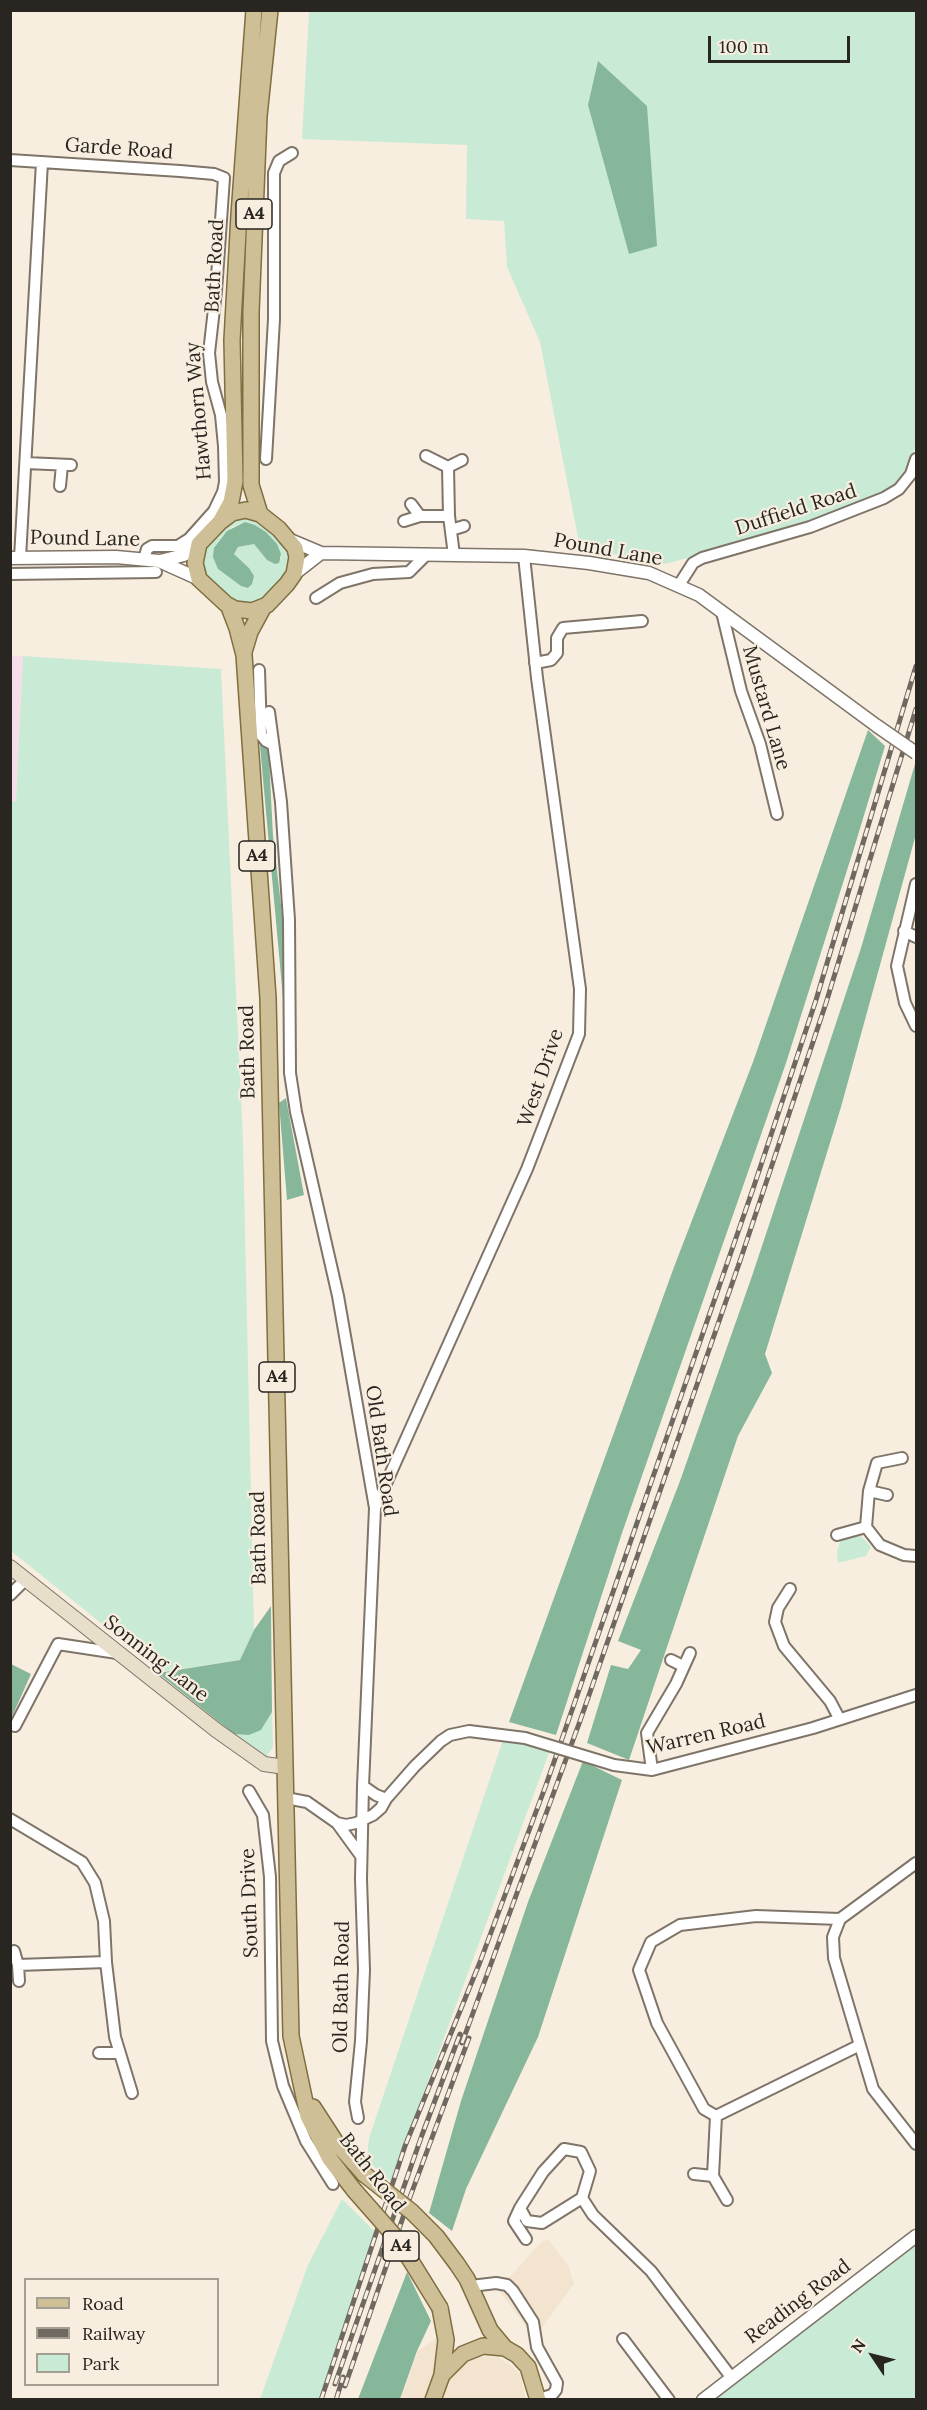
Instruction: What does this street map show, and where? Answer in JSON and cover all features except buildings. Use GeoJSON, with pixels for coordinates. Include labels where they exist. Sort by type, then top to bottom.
{"type":"FeatureCollection","features":[{"type":"Feature","properties":{"kind":"main road","name":"Bath Road"},"geometry":{"type":"LineString","coordinates":[[220,522],[231,501],[235,482],[232,340],[254,10]]}},
{"type":"Feature","properties":{"kind":"main road","name":"Bath Road"},"geometry":{"type":"LineString","coordinates":[[260,514],[251,485],[251,338],[259,128],[270,10]]}},
{"type":"Feature","properties":{"kind":"main road"},"geometry":{"type":"LineString","coordinates":[[232,340],[251,338]]}},
{"type":"Feature","properties":{"kind":"main road"},"geometry":{"type":"LineString","coordinates":[[241,510],[260,514],[290,540],[296,552],[294,574],[263,608],[248,611],[229,607],[199,579],[195,563],[200,544],[220,522],[232,513],[241,510]]}},
{"type":"Feature","properties":{"kind":"main road","name":"Bath Road"},"geometry":{"type":"LineString","coordinates":[[229,607],[243,655],[266,967],[270,1056],[291,2045],[303,2102],[317,2135],[337,2170],[398,2240],[440,2308],[447,2340],[442,2375]]}},
{"type":"Feature","properties":{"kind":"main road","name":"Bath Road"},"geometry":{"type":"LineString","coordinates":[[243,655],[250,632],[263,608]]}},
{"type":"Feature","properties":{"kind":"main road","name":"Sonning Lane"},"geometry":{"type":"LineString","coordinates":[[10,1566],[117,1653],[264,1764],[285,1767]]}},
{"type":"Feature","properties":{"kind":"main road","name":"A4"},"geometry":{"type":"LineString","coordinates":[[300,2083],[337,2144],[364,2174],[417,2216],[436,2236],[471,2286],[486,2324],[505,2348]]}},
{"type":"Feature","properties":{"kind":"main road","name":"A4"},"geometry":{"type":"LineString","coordinates":[[433,2400],[442,2375],[457,2358],[474,2348],[490,2345],[505,2348],[517,2355],[528,2367],[538,2399]]}},
{"type":"Feature","properties":{"kind":"street"},"geometry":{"type":"LineString","coordinates":[[266,459],[273,319],[274,173],[279,161],[292,153]]}},
{"type":"Feature","properties":{"kind":"street","name":"Garde Road"},"geometry":{"type":"LineString","coordinates":[[10,160],[180,171],[214,174],[224,178]]}},
{"type":"Feature","properties":{"kind":"street"},"geometry":{"type":"LineString","coordinates":[[15,558],[26,463],[42,162]]}},
{"type":"Feature","properties":{"kind":"street","name":"Hawthorn Way"},"geometry":{"type":"LineString","coordinates":[[144,560],[147,549],[152,546],[183,544],[214,511],[223,492],[225,482],[221,415],[212,382],[208,353],[216,291],[224,178]]}},
{"type":"Feature","properties":{"kind":"street"},"geometry":{"type":"LineString","coordinates":[[251,338],[271,336]]}},
{"type":"Feature","properties":{"kind":"street"},"geometry":{"type":"LineString","coordinates":[[426,456],[448,467]]}},
{"type":"Feature","properties":{"kind":"street","name":"Duffield Road"},"geometry":{"type":"LineString","coordinates":[[679,585],[693,563],[702,558],[810,527],[884,498],[899,489],[911,474],[916,459]]}},
{"type":"Feature","properties":{"kind":"street"},"geometry":{"type":"LineString","coordinates":[[448,467],[462,460]]}},
{"type":"Feature","properties":{"kind":"street"},"geometry":{"type":"LineString","coordinates":[[26,463],[67,465],[60,486]]}},
{"type":"Feature","properties":{"kind":"street"},"geometry":{"type":"LineString","coordinates":[[448,467],[449,516],[454,555]]}},
{"type":"Feature","properties":{"kind":"street"},"geometry":{"type":"LineString","coordinates":[[411,504],[420,516]]}},
{"type":"Feature","properties":{"kind":"street"},"geometry":{"type":"LineString","coordinates":[[404,521],[420,516],[449,516]]}},
{"type":"Feature","properties":{"kind":"street"},"geometry":{"type":"LineString","coordinates":[[451,530],[464,526]]}},
{"type":"Feature","properties":{"kind":"street","name":"Pound Lane"},"geometry":{"type":"LineString","coordinates":[[290,540],[321,553],[524,556],[590,563],[649,573],[699,596],[916,753]]}},
{"type":"Feature","properties":{"kind":"street","name":"Pound Lane"},"geometry":{"type":"LineString","coordinates":[[157,566],[184,555],[200,544]]}},
{"type":"Feature","properties":{"kind":"street"},"geometry":{"type":"LineString","coordinates":[[294,574],[321,553]]}},
{"type":"Feature","properties":{"kind":"street"},"geometry":{"type":"LineString","coordinates":[[316,598],[340,583],[373,574],[409,572],[428,554]]}},
{"type":"Feature","properties":{"kind":"street","name":"West Drive"},"geometry":{"type":"LineString","coordinates":[[375,1508],[527,1169],[579,1034],[580,989],[535,663],[524,556]]}},
{"type":"Feature","properties":{"kind":"street"},"geometry":{"type":"LineString","coordinates":[[115,573],[116,557]]}},
{"type":"Feature","properties":{"kind":"street","name":"Pound Lane"},"geometry":{"type":"LineString","coordinates":[[15,558],[116,557],[144,560],[199,579]]}},
{"type":"Feature","properties":{"kind":"street"},"geometry":{"type":"LineString","coordinates":[[10,574],[115,573],[157,566]]}},
{"type":"Feature","properties":{"kind":"street","name":"Mustard Lane"},"geometry":{"type":"LineString","coordinates":[[722,612],[741,691],[760,744],[777,814]]}},
{"type":"Feature","properties":{"kind":"street"},"geometry":{"type":"LineString","coordinates":[[535,663],[551,660],[556,653],[557,639],[563,628],[642,621]]}},
{"type":"Feature","properties":{"kind":"street"},"geometry":{"type":"LineString","coordinates":[[259,670],[261,735],[272,744]]}},
{"type":"Feature","properties":{"kind":"street"},"geometry":{"type":"LineString","coordinates":[[269,712],[272,744]]}},
{"type":"Feature","properties":{"kind":"street","name":"Old Bath Road"},"geometry":{"type":"LineString","coordinates":[[272,744],[280,802],[289,920],[290,1073],[296,1112],[338,1296],[375,1508],[362,1819],[364,1970],[361,2041],[355,2102],[358,2118]]}},
{"type":"Feature","properties":{"kind":"street"},"geometry":{"type":"LineString","coordinates":[[916,884],[897,966],[905,1003],[916,1026]]}},
{"type":"Feature","properties":{"kind":"street"},"geometry":{"type":"LineString","coordinates":[[904,932],[916,937]]}},
{"type":"Feature","properties":{"kind":"street"},"geometry":{"type":"LineString","coordinates":[[270,1056],[291,1057]]}},
{"type":"Feature","properties":{"kind":"street"},"geometry":{"type":"LineString","coordinates":[[902,1458],[877,1463],[869,1491],[866,1527],[880,1545],[904,1555],[916,1556]]}},
{"type":"Feature","properties":{"kind":"street"},"geometry":{"type":"LineString","coordinates":[[869,1491],[887,1495]]}},
{"type":"Feature","properties":{"kind":"street"},"geometry":{"type":"LineString","coordinates":[[837,1535],[866,1527]]}},
{"type":"Feature","properties":{"kind":"street"},"geometry":{"type":"LineString","coordinates":[[10,1595],[26,1579]]}},
{"type":"Feature","properties":{"kind":"street"},"geometry":{"type":"LineString","coordinates":[[790,1589],[778,1608],[775,1623],[784,1646],[830,1701],[839,1718]]}},
{"type":"Feature","properties":{"kind":"street"},"geometry":{"type":"LineString","coordinates":[[15,1726],[58,1644],[117,1653]]}},
{"type":"Feature","properties":{"kind":"street"},"geometry":{"type":"LineString","coordinates":[[652,1770],[647,1733],[676,1684],[690,1653]]}},
{"type":"Feature","properties":{"kind":"street"},"geometry":{"type":"LineString","coordinates":[[671,1660],[683,1666]]}},
{"type":"Feature","properties":{"kind":"street","name":"Warren Road"},"geometry":{"type":"LineString","coordinates":[[337,1823],[346,1825],[373,1815],[415,1766],[450,1735],[469,1731],[525,1738],[614,1765],[652,1770],[813,1728],[916,1695]]}},
{"type":"Feature","properties":{"kind":"street"},"geometry":{"type":"LineString","coordinates":[[363,1786],[376,1795],[386,1798]]}},
{"type":"Feature","properties":{"kind":"street","name":"South Drive"},"geometry":{"type":"LineString","coordinates":[[249,1791],[263,1815],[270,1877],[272,2041],[282,2086],[306,2141],[333,2184]]}},
{"type":"Feature","properties":{"kind":"street"},"geometry":{"type":"LineString","coordinates":[[286,1798],[307,1802],[337,1823],[362,1856]]}},
{"type":"Feature","properties":{"kind":"street"},"geometry":{"type":"LineString","coordinates":[[10,1819],[82,1862],[95,1883],[104,1921],[106,1962],[118,2053],[132,2093]]}},
{"type":"Feature","properties":{"kind":"street"},"geometry":{"type":"LineString","coordinates":[[916,1863],[840,1919],[833,1937],[834,1958],[858,2046],[873,2089],[916,2144]]}},
{"type":"Feature","properties":{"kind":"street"},"geometry":{"type":"LineString","coordinates":[[716,2116],[704,2109],[657,2023],[639,1970],[651,1942],[680,1925],[756,1916],[840,1919]]}},
{"type":"Feature","properties":{"kind":"street"},"geometry":{"type":"LineString","coordinates":[[14,1951],[19,1981]]}},
{"type":"Feature","properties":{"kind":"street"},"geometry":{"type":"LineString","coordinates":[[18,1965],[106,1962]]}},
{"type":"Feature","properties":{"kind":"street"},"geometry":{"type":"LineString","coordinates":[[270,2017],[290,2015]]}},
{"type":"Feature","properties":{"kind":"street"},"geometry":{"type":"LineString","coordinates":[[716,2116],[858,2046]]}},
{"type":"Feature","properties":{"kind":"street"},"geometry":{"type":"LineString","coordinates":[[99,2053],[118,2053]]}},
{"type":"Feature","properties":{"kind":"street"},"geometry":{"type":"LineString","coordinates":[[716,2116],[712,2176],[727,2200]]}},
{"type":"Feature","properties":{"kind":"street"},"geometry":{"type":"LineString","coordinates":[[520,2208],[527,2221],[542,2223],[582,2198],[590,2172],[581,2152],[564,2149],[543,2172],[520,2208],[514,2221],[526,2239]]}},
{"type":"Feature","properties":{"kind":"street"},"geometry":{"type":"LineString","coordinates":[[694,2174],[712,2176]]}},
{"type":"Feature","properties":{"kind":"street"},"geometry":{"type":"LineString","coordinates":[[582,2198],[593,2215],[651,2271],[731,2377]]}},
{"type":"Feature","properties":{"kind":"street","name":"Reading Road"},"geometry":{"type":"LineString","coordinates":[[703,2400],[916,2236]]}},
{"type":"Feature","properties":{"kind":"street"},"geometry":{"type":"LineString","coordinates":[[471,2286],[507,2284],[533,2322],[537,2347],[555,2377],[557,2387],[552,2395],[538,2399]]}},
{"type":"Feature","properties":{"kind":"street"},"geometry":{"type":"LineString","coordinates":[[623,2339],[669,2400]]}},
{"type":"Feature","properties":{"kind":"shaded area"},"geometry":{"type":"Polygon","coordinates":[[[11,656],[23,656],[16,801],[11,801],[11,656]]]}},
{"type":"Feature","properties":{"kind":"shaded area"},"geometry":{"type":"Polygon","coordinates":[[[549,2240],[569,2267],[574,2284],[539,2332],[527,2328],[498,2290],[542,2241],[549,2240]]]}},
{"type":"Feature","properties":{"kind":"shaded area"},"geometry":{"type":"Polygon","coordinates":[[[439,2336],[440,2357],[425,2399],[400,2400],[418,2351],[439,2336]]]}},
{"type":"Feature","properties":{"kind":"shaded area"},"geometry":{"type":"Polygon","coordinates":[[[478,2356],[498,2357],[514,2368],[520,2374],[526,2399],[444,2400],[449,2381],[459,2368],[478,2356]]]}},
{"type":"Feature","properties":{"kind":"green space"},"geometry":{"type":"Polygon","coordinates":[[[309,11],[916,11],[916,444],[908,467],[893,490],[766,537],[665,564],[580,548],[540,342],[507,267],[504,221],[466,219],[467,145],[302,139],[309,11]]]}},
{"type":"Feature","properties":{"kind":"green space"},"geometry":{"type":"Polygon","coordinates":[[[598,61],[647,106],[657,246],[629,254],[588,105],[598,61]]]}},
{"type":"Feature","properties":{"kind":"green space"},"geometry":{"type":"Polygon","coordinates":[[[239,517],[254,518],[279,539],[287,549],[289,557],[287,570],[281,580],[264,598],[252,604],[239,604],[231,600],[206,577],[201,565],[206,547],[227,524],[239,517]],[[245,522],[232,527],[215,548],[218,569],[241,586],[248,588],[252,584],[249,568],[234,554],[238,547],[254,544],[267,560],[281,559],[281,555],[266,532],[245,522]]]}},
{"type":"Feature","properties":{"kind":"green space"},"geometry":{"type":"Polygon","coordinates":[[[245,522],[266,532],[277,544],[281,554],[279,563],[275,564],[267,560],[254,544],[238,547],[234,554],[254,576],[248,588],[241,586],[218,569],[213,557],[214,548],[227,531],[245,522]]]}},
{"type":"Feature","properties":{"kind":"green space"},"geometry":{"type":"Polygon","coordinates":[[[23,656],[221,669],[243,1142],[254,1630],[240,1660],[166,1671],[116,1635],[11,1551],[10,801],[16,801],[23,656]]]}},
{"type":"Feature","properties":{"kind":"green space"},"geometry":{"type":"Polygon","coordinates":[[[267,720],[273,836],[284,931],[285,1020],[260,746],[267,720]]]}},
{"type":"Feature","properties":{"kind":"green space"},"geometry":{"type":"Polygon","coordinates":[[[868,730],[885,746],[855,845],[786,1063],[622,1533],[556,1735],[509,1722],[674,1267],[753,1062],[868,730]]]}},
{"type":"Feature","properties":{"kind":"green space"},"geometry":{"type":"Polygon","coordinates":[[[915,764],[916,834],[841,1107],[765,1354],[772,1373],[738,1436],[629,1760],[587,1743],[611,1665],[628,1669],[641,1650],[618,1641],[680,1481],[752,1276],[861,948],[915,764]]]}},
{"type":"Feature","properties":{"kind":"green space"},"geometry":{"type":"Polygon","coordinates":[[[286,1098],[304,1195],[287,1200],[279,1103],[286,1098]]]}},
{"type":"Feature","properties":{"kind":"green space"},"geometry":{"type":"Polygon","coordinates":[[[861,1536],[871,1547],[866,1556],[838,1563],[837,1552],[841,1539],[861,1536]]]}},
{"type":"Feature","properties":{"kind":"green space"},"geometry":{"type":"Polygon","coordinates":[[[271,1606],[272,1712],[261,1730],[249,1735],[234,1734],[158,1673],[240,1660],[254,1630],[271,1606]]]}},
{"type":"Feature","properties":{"kind":"green space"},"geometry":{"type":"Polygon","coordinates":[[[11,1664],[31,1674],[11,1719],[11,1664]]]}},
{"type":"Feature","properties":{"kind":"green space"},"geometry":{"type":"Polygon","coordinates":[[[272,1712],[273,1747],[267,1756],[261,1756],[234,1734],[261,1730],[272,1712]]]}},
{"type":"Feature","properties":{"kind":"green space"},"geometry":{"type":"Polygon","coordinates":[[[504,1737],[550,1750],[391,2182],[367,2160],[369,2138],[504,1737]]]}},
{"type":"Feature","properties":{"kind":"green space"},"geometry":{"type":"Polygon","coordinates":[[[583,1761],[622,1780],[538,2037],[466,2189],[452,2231],[429,2213],[461,2101],[528,1902],[583,1761]]]}},
{"type":"Feature","properties":{"kind":"green space"},"geometry":{"type":"Polygon","coordinates":[[[342,2199],[375,2232],[321,2399],[260,2399],[308,2265],[342,2199]]]}},
{"type":"Feature","properties":{"kind":"green space"},"geometry":{"type":"Polygon","coordinates":[[[916,2240],[916,2399],[713,2400],[916,2240]]]}},
{"type":"Feature","properties":{"kind":"green space"},"geometry":{"type":"Polygon","coordinates":[[[407,2272],[431,2321],[417,2351],[400,2399],[358,2399],[407,2272]]]}},
{"type":"Feature","properties":{"kind":"railway"},"geometry":{"type":"LineString","coordinates":[[321,2400],[405,2146],[480,1962],[546,1785],[754,1186],[816,1000],[916,666]]}},
{"type":"Feature","properties":{"kind":"railway"},"geometry":{"type":"LineString","coordinates":[[462,2043],[580,1721],[741,1258],[826,1003],[916,709]]}},
{"type":"Feature","properties":{"kind":"railway"},"geometry":{"type":"LineString","coordinates":[[335,2384],[422,2135],[460,2034]]}},
{"type":"Feature","properties":{"kind":"railway"},"geometry":{"type":"LineString","coordinates":[[345,2386],[410,2197],[469,2038]]}},
{"type":"Feature","properties":{"kind":"railway"},"geometry":{"type":"LineString","coordinates":[[336,2400],[343,2377]]}}]}
